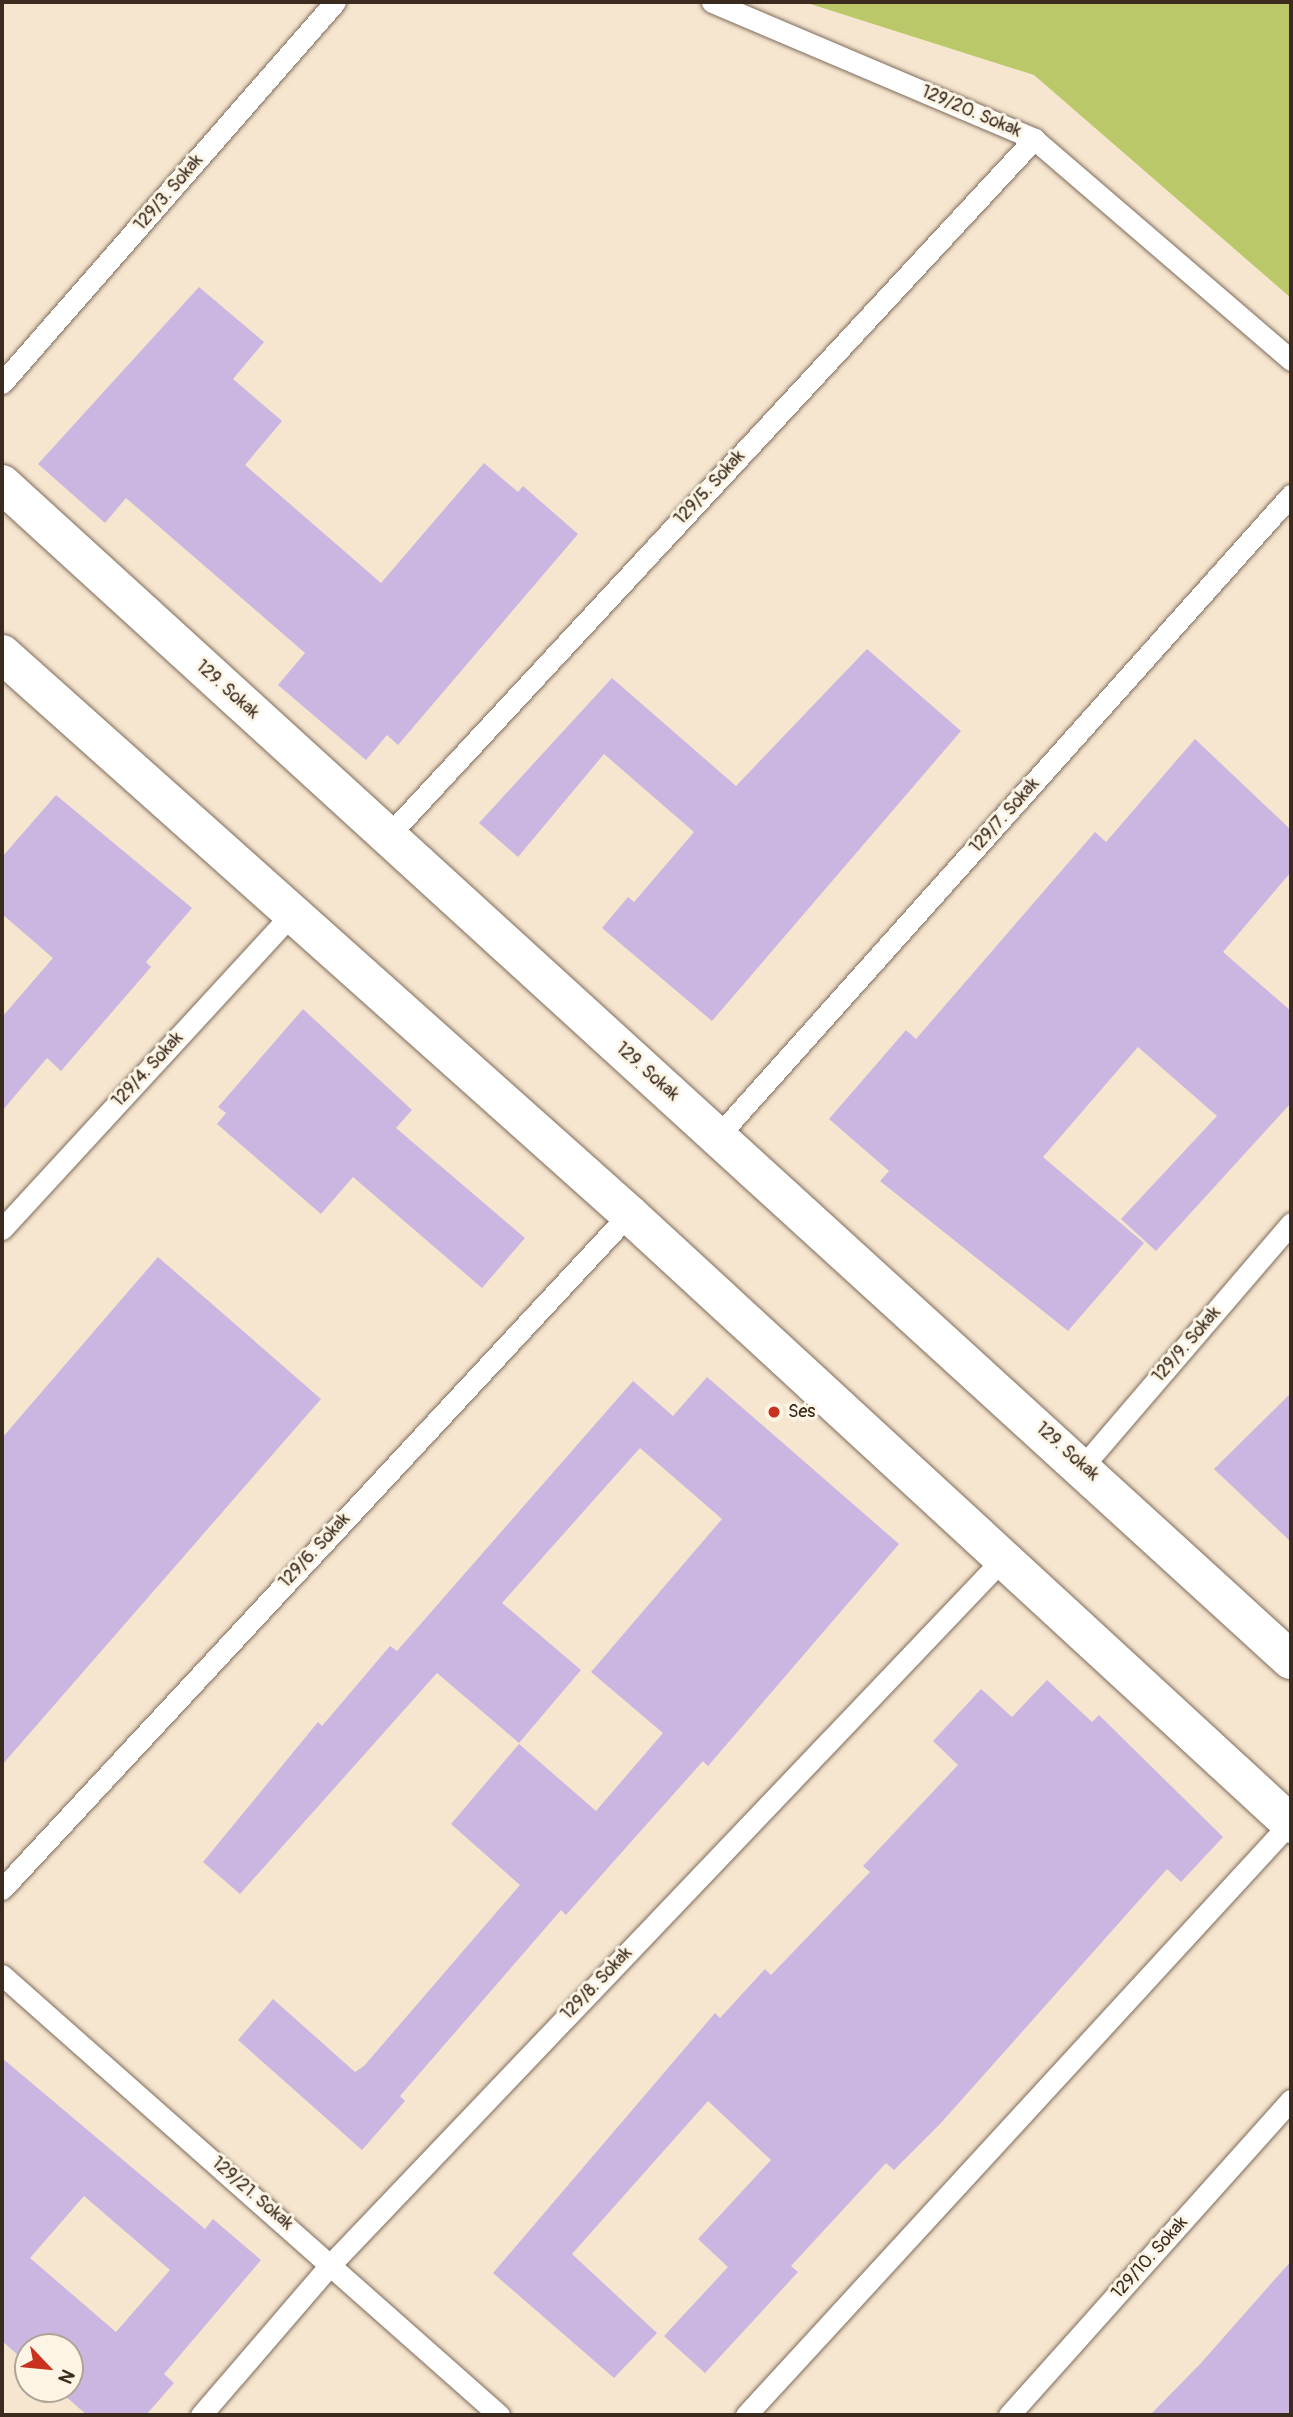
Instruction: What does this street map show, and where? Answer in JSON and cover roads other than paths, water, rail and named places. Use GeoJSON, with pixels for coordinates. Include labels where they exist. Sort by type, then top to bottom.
{"type":"FeatureCollection","features":[{"type":"Feature","properties":{"kind":"street","name":"129. Sokak"},"geometry":{"type":"LineString","coordinates":[[2,484],[387,837],[1083,1466],[1291,1660]]}},
{"type":"Feature","properties":{"kind":"street"},"geometry":{"type":"LineString","coordinates":[[2,654],[294,911],[629,1213],[1001,1561],[1290,1823]]}},
{"type":"Feature","properties":{"kind":"lane","name":"129/3. Sokak"},"geometry":{"type":"LineString","coordinates":[[2,383],[335,2]]}},
{"type":"Feature","properties":{"kind":"lane","name":"129/20. Sokak"},"geometry":{"type":"LineString","coordinates":[[712,2],[1034,139],[1291,360]]}},
{"type":"Feature","properties":{"kind":"lane","name":"129/5. Sokak"},"geometry":{"type":"LineString","coordinates":[[387,837],[1034,139]]}},
{"type":"Feature","properties":{"kind":"lane","name":"129/7. Sokak"},"geometry":{"type":"LineString","coordinates":[[718,1136],[1291,495]]}},
{"type":"Feature","properties":{"kind":"lane","name":"129/4. Sokak"},"geometry":{"type":"LineString","coordinates":[[2,1230],[294,911]]}},
{"type":"Feature","properties":{"kind":"lane","name":"129/6. Sokak"},"geometry":{"type":"LineString","coordinates":[[2,1889],[629,1213]]}},
{"type":"Feature","properties":{"kind":"lane","name":"129/9. Sokak"},"geometry":{"type":"LineString","coordinates":[[1083,1466],[1291,1223]]}},
{"type":"Feature","properties":{"kind":"lane","name":"129/8. Sokak"},"geometry":{"type":"LineString","coordinates":[[201,2415],[331,2264],[1001,1561]]}},
{"type":"Feature","properties":{"kind":"lane"},"geometry":{"type":"LineString","coordinates":[[747,2415],[1290,1823]]}},
{"type":"Feature","properties":{"kind":"lane","name":"129/21. Sokak"},"geometry":{"type":"LineString","coordinates":[[2,1975],[499,2415]]}},
{"type":"Feature","properties":{"kind":"lane","name":"129/10. Sokak"},"geometry":{"type":"LineString","coordinates":[[1009,2415],[1291,2101]]}},
{"type":"Feature","properties":{"kind":"place","name":"Ses"},"geometry":{"type":"Point","coordinates":[774,1412]}}]}
